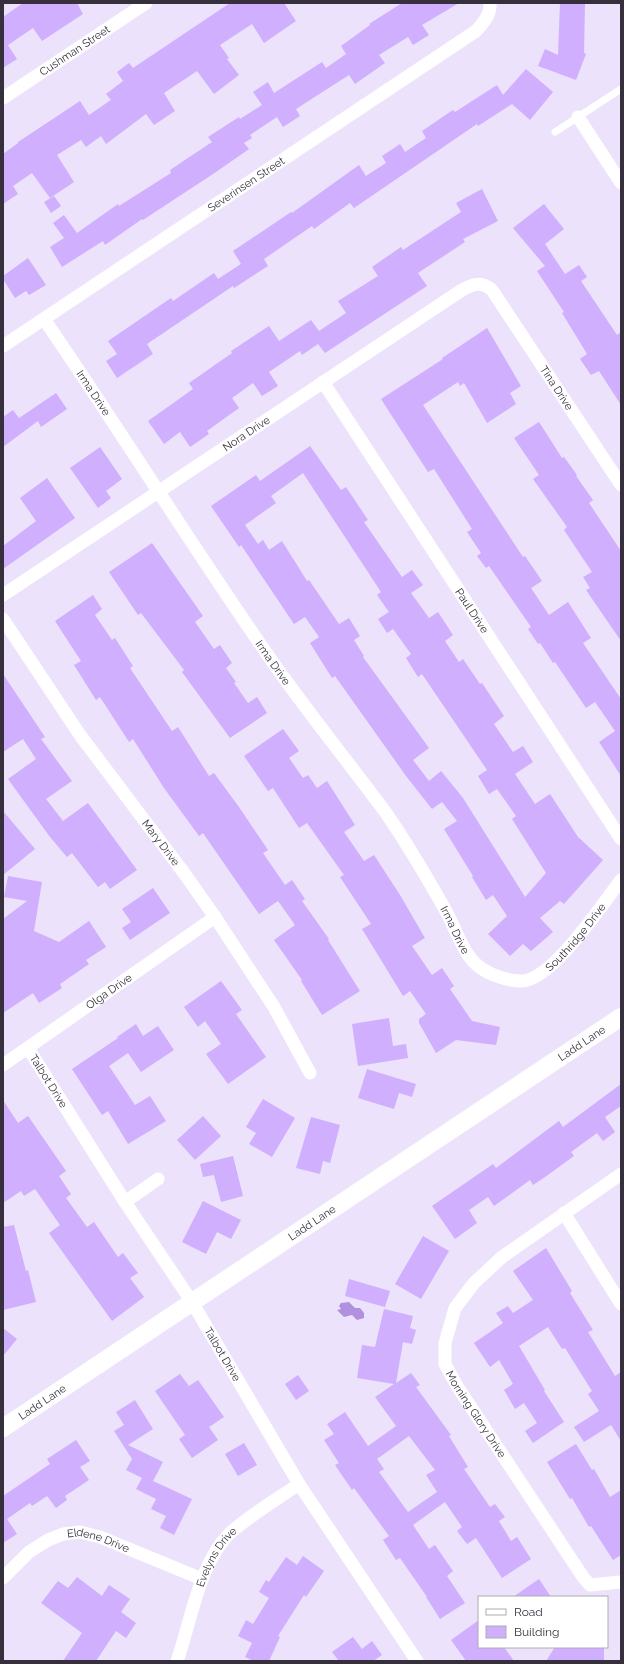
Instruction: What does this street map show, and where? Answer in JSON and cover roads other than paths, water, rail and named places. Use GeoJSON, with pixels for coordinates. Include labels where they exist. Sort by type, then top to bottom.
{"type":"FeatureCollection","features":[{"type":"Feature","properties":{"kind":"street","name":"Cushman Street"},"geometry":{"type":"LineString","coordinates":[[3,98],[146,3]]}},
{"type":"Feature","properties":{"kind":"street","name":"Severinsen Street"},"geometry":{"type":"LineString","coordinates":[[3,346],[476,31],[486,20],[490,3]]}},
{"type":"Feature","properties":{"kind":"street"},"geometry":{"type":"LineString","coordinates":[[578,116],[621,183]]}},
{"type":"Feature","properties":{"kind":"street","name":"Nora Drive"},"geometry":{"type":"LineString","coordinates":[[3,595],[469,286],[476,283],[492,290]]}},
{"type":"Feature","properties":{"kind":"street","name":"Tina Drive"},"geometry":{"type":"LineString","coordinates":[[492,290],[621,485]]}},
{"type":"Feature","properties":{"kind":"street","name":"Irma Drive"},"geometry":{"type":"LineString","coordinates":[[44,319],[275,665],[387,814],[412,852],[471,959],[484,971],[497,976],[521,981]]}},
{"type":"Feature","properties":{"kind":"street","name":"Paul Drive"},"geometry":{"type":"LineString","coordinates":[[323,382],[621,839]]}},
{"type":"Feature","properties":{"kind":"street","name":"Mary Drive"},"geometry":{"type":"LineString","coordinates":[[3,619],[80,735],[184,873],[215,917],[274,1007],[310,1073]]}},
{"type":"Feature","properties":{"kind":"street","name":"Southridge Drive"},"geometry":{"type":"LineString","coordinates":[[521,981],[536,977],[545,972],[561,957],[621,880]]}},
{"type":"Feature","properties":{"kind":"street","name":"Olga Drive"},"geometry":{"type":"LineString","coordinates":[[3,1065],[215,917]]}},
{"type":"Feature","properties":{"kind":"street","name":"Ladd Lane"},"geometry":{"type":"LineString","coordinates":[[3,1428],[621,1017]]}},
{"type":"Feature","properties":{"kind":"street","name":"Talbot Drive"},"geometry":{"type":"LineString","coordinates":[[28,1048],[125,1202],[192,1302],[299,1484],[417,1661]]}},
{"type":"Feature","properties":{"kind":"street","name":"Morning Glory Drive"},"geometry":{"type":"LineString","coordinates":[[621,1174],[502,1257],[474,1283],[455,1308],[445,1343],[444,1364],[583,1577],[590,1584],[621,1582]]}},
{"type":"Feature","properties":{"kind":"street"},"geometry":{"type":"LineString","coordinates":[[125,1202],[158,1179]]}},
{"type":"Feature","properties":{"kind":"street"},"geometry":{"type":"LineString","coordinates":[[564,1213],[621,1304]]}},
{"type":"Feature","properties":{"kind":"street","name":"Evelyns Drive"},"geometry":{"type":"LineString","coordinates":[[177,1661],[202,1579],[209,1564],[229,1535],[246,1521],[299,1484]]}},
{"type":"Feature","properties":{"kind":"street","name":"Eldene Drive"},"geometry":{"type":"LineString","coordinates":[[3,1578],[29,1552],[48,1540],[63,1534],[80,1532],[100,1537],[202,1579]]}},
{"type":"Feature","properties":{"kind":"lane"},"geometry":{"type":"LineString","coordinates":[[555,132],[621,89]]}}]}
